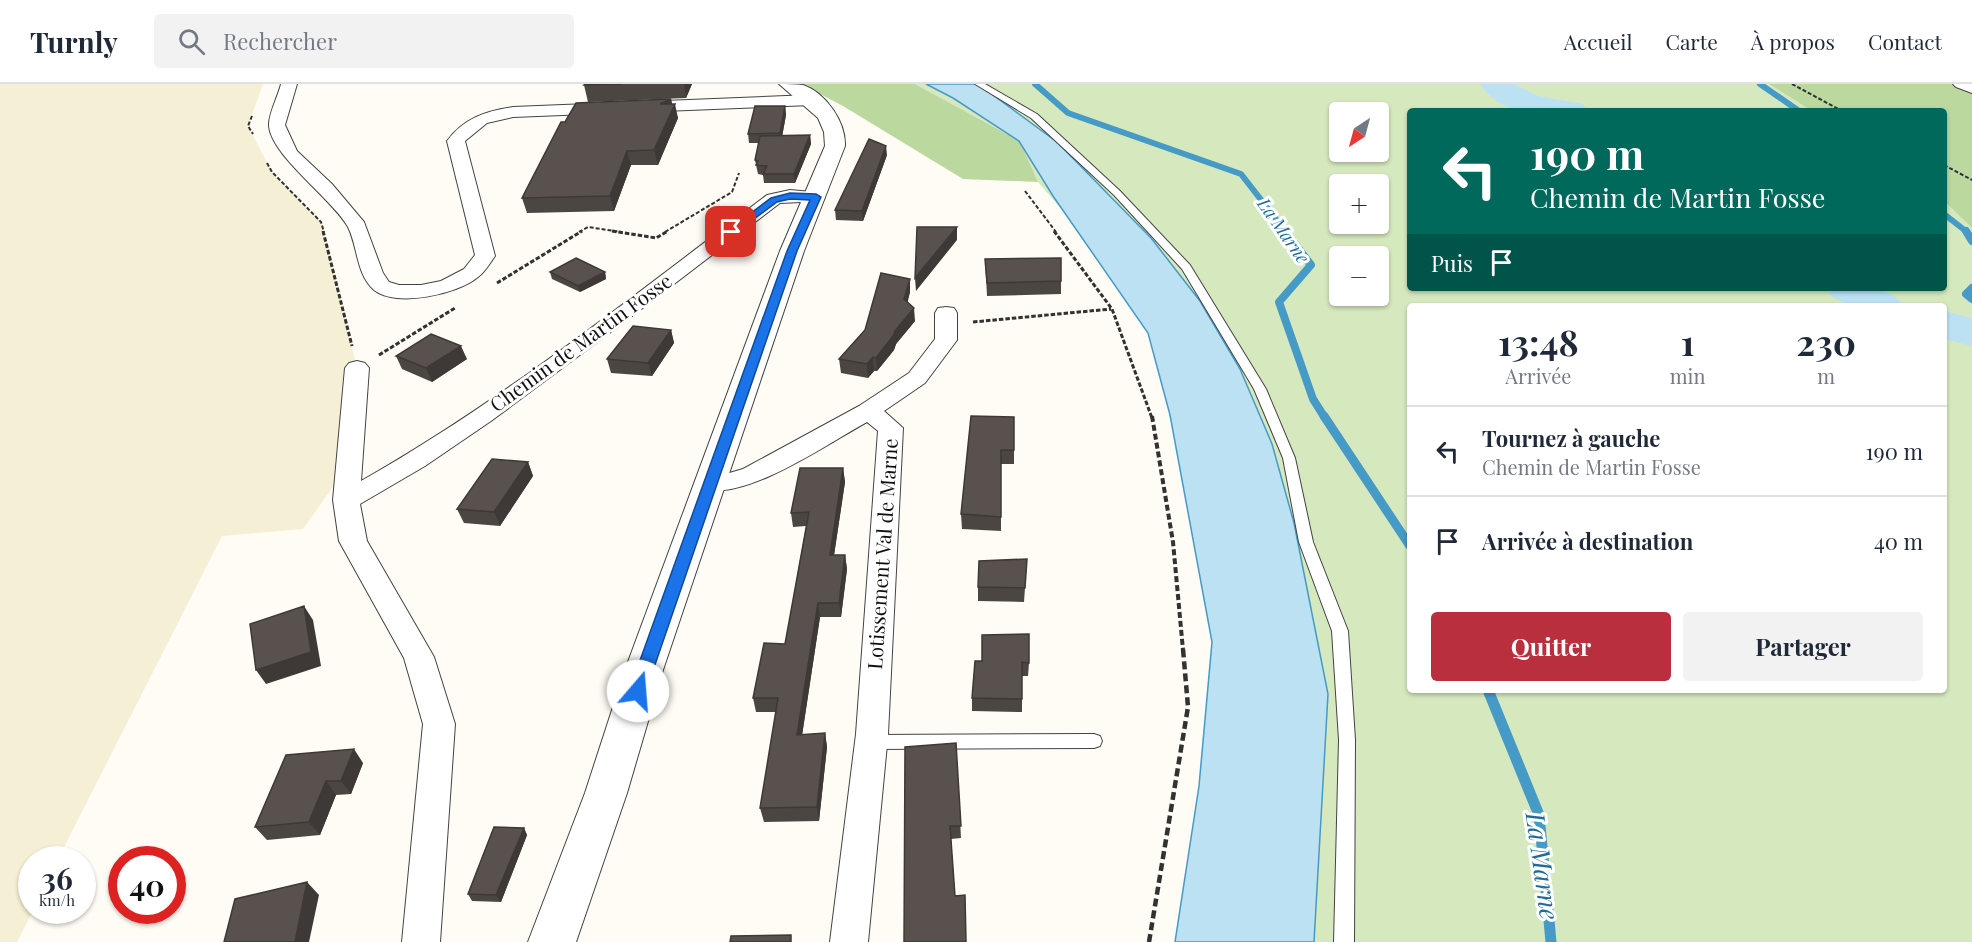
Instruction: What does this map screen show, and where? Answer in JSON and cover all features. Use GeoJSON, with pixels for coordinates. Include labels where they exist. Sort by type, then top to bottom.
{"type":"FeatureCollection","features":[{"type":"Feature","properties":{"kind":"street"},"geometry":{"type":"LineString","coordinates":[[289,84],[277,125],[289,153],[326,188],[357,226],[372,274],[382,286],[397,291],[421,291],[447,286],[471,273],[485,256],[456,141],[473,122],[513,112],[811,100]]}},
{"type":"Feature","properties":{"kind":"street"},"geometry":{"type":"LineString","coordinates":[[552,942],[606,794],[644,670],[792,251],[835,146],[835,129],[826,115],[811,100],[788,84]]}},
{"type":"Feature","properties":{"kind":"street"},"geometry":{"type":"LineString","coordinates":[[1961,84],[1972,88]]}},
{"type":"Feature","properties":{"kind":"street","name":"Chemin de Martin Fosse"},"geometry":{"type":"LineString","coordinates":[[346,500],[386,480],[472,423],[774,200],[790,196],[816,197]]}},
{"type":"Feature","properties":{"kind":"street","name":"Lotissement Val de Marne"},"geometry":{"type":"LineString","coordinates":[[872,738],[891,428],[868,411],[917,378],[946,340],[946,319]]}},
{"type":"Feature","properties":{"kind":"street"},"geometry":{"type":"LineString","coordinates":[[357,368],[346,500],[353,541],[419,657],[440,724],[421,942]]}},
{"type":"Feature","properties":{"kind":"street"},"geometry":{"type":"LineString","coordinates":[[711,483],[728,483],[752,475],[868,411]]}},
{"type":"Feature","properties":{"kind":"street"},"geometry":{"type":"LineString","coordinates":[[849,942],[872,738]]}},
{"type":"Feature","properties":{"kind":"lane"},"geometry":{"type":"LineString","coordinates":[[979,84],[1034,116],[1117,193],[1186,267],[1260,389],[1289,458],[1306,542],[1340,632],[1347,740],[1344,942]]}},
{"type":"Feature","properties":{"kind":"lane"},"geometry":{"type":"LineString","coordinates":[[872,738],[1094,741]]}},
{"type":"Feature","properties":{"kind":"path"},"geometry":{"type":"LineString","coordinates":[[1792,84],[1836,108]]}},
{"type":"Feature","properties":{"kind":"path"},"geometry":{"type":"LineString","coordinates":[[252,116],[248,126],[253,135]]}},
{"type":"Feature","properties":{"kind":"path"},"geometry":{"type":"LineString","coordinates":[[262,154],[272,172],[321,222],[332,257],[357,368],[457,307]]}},
{"type":"Feature","properties":{"kind":"path"},"geometry":{"type":"LineString","coordinates":[[1947,167],[1972,180]]}},
{"type":"Feature","properties":{"kind":"path"},"geometry":{"type":"LineString","coordinates":[[487,289],[588,227],[656,238],[732,192],[739,173]]}},
{"type":"Feature","properties":{"kind":"path"},"geometry":{"type":"LineString","coordinates":[[1025,191],[1112,309],[1151,411],[1173,542],[1188,707],[1149,942]]}},
{"type":"Feature","properties":{"kind":"path"},"geometry":{"type":"LineString","coordinates":[[946,319],[1112,309]]}},
{"type":"Feature","properties":{"kind":"shaded area"},"geometry":{"type":"Polygon","coordinates":[[[0,84],[263,84],[248,126],[272,172],[321,222],[357,368],[335,484],[303,529],[222,536],[65,846],[18,846],[18,924],[26,924],[17,942],[0,942],[0,84]]]}},
{"type":"Feature","properties":{"kind":"green space"},"geometry":{"type":"Polygon","coordinates":[[[801,84],[915,84],[1020,141],[1038,182],[963,179],[843,106],[801,84]]]}},
{"type":"Feature","properties":{"kind":"green space"},"geometry":{"type":"Polygon","coordinates":[[[915,84],[1769,84],[1807,108],[1407,108],[1407,291],[1947,291],[1947,204],[1972,228],[1972,942],[1286,942],[1189,408],[1112,268],[1038,182],[1020,141],[915,84]]]}},
{"type":"Feature","properties":{"kind":"green space"},"geometry":{"type":"Polygon","coordinates":[[[1769,84],[1972,84],[1972,228],[1947,204],[1947,108],[1807,108],[1769,84]]]}},
{"type":"Feature","properties":{"kind":"water"},"geometry":{"type":"Polygon","coordinates":[[[926,84],[978,84],[1057,142],[1151,238],[1200,301],[1240,369],[1272,444],[1294,523],[1328,694],[1314,942],[1175,942],[1199,786],[1212,642],[1170,415],[1148,333],[1053,196],[1019,141],[953,98],[926,84]]]}},
{"type":"Feature","properties":{"kind":"building"},"geometry":{"type":"Polygon","coordinates":[[[671,99],[660,104],[675,104],[654,150],[627,151],[610,196],[522,198],[561,122],[565,122],[576,103],[671,99]]]}},
{"type":"Feature","properties":{"kind":"building"},"geometry":{"type":"Polygon","coordinates":[[[755,106],[785,106],[780,133],[748,134],[755,106]]]}},
{"type":"Feature","properties":{"kind":"building"},"geometry":{"type":"Polygon","coordinates":[[[810,135],[794,174],[763,174],[767,166],[756,165],[760,136],[810,135]]]}},
{"type":"Feature","properties":{"kind":"building"},"geometry":{"type":"Polygon","coordinates":[[[869,139],[886,146],[862,211],[835,210],[869,139]]]}},
{"type":"Feature","properties":{"kind":"building"},"geometry":{"type":"Polygon","coordinates":[[[917,227],[957,227],[915,278],[917,227]]]}},
{"type":"Feature","properties":{"kind":"building"},"geometry":{"type":"Polygon","coordinates":[[[576,258],[605,272],[578,286],[550,272],[576,258]]]}},
{"type":"Feature","properties":{"kind":"building"},"geometry":{"type":"Polygon","coordinates":[[[1061,258],[1061,281],[987,283],[985,259],[1061,258]]]}},
{"type":"Feature","properties":{"kind":"building"},"geometry":{"type":"Polygon","coordinates":[[[881,273],[910,279],[904,299],[914,308],[876,358],[873,357],[867,364],[839,359],[865,330],[881,273]]]}},
{"type":"Feature","properties":{"kind":"building"},"geometry":{"type":"Polygon","coordinates":[[[633,326],[671,330],[648,363],[607,359],[633,326]]]}},
{"type":"Feature","properties":{"kind":"building"},"geometry":{"type":"Polygon","coordinates":[[[431,334],[461,346],[426,368],[396,356],[431,334]]]}},
{"type":"Feature","properties":{"kind":"building"},"geometry":{"type":"Polygon","coordinates":[[[971,416],[1014,417],[1014,450],[1001,450],[1001,517],[961,514],[971,416]]]}},
{"type":"Feature","properties":{"kind":"building"},"geometry":{"type":"Polygon","coordinates":[[[492,459],[528,462],[494,512],[457,509],[492,459]]]}},
{"type":"Feature","properties":{"kind":"building"},"geometry":{"type":"Polygon","coordinates":[[[800,468],[843,468],[830,555],[845,555],[839,603],[818,603],[797,735],[825,733],[817,807],[760,808],[778,698],[753,698],[764,643],[785,644],[809,512],[791,513],[800,468]]]}},
{"type":"Feature","properties":{"kind":"building"},"geometry":{"type":"Polygon","coordinates":[[[1027,559],[1025,588],[978,587],[979,561],[1027,559]]]}},
{"type":"Feature","properties":{"kind":"building"},"geometry":{"type":"Polygon","coordinates":[[[304,606],[311,652],[256,670],[250,624],[304,606]]]}},
{"type":"Feature","properties":{"kind":"building"},"geometry":{"type":"Polygon","coordinates":[[[1029,634],[1029,663],[1022,662],[1022,699],[972,698],[975,661],[982,661],[982,635],[1029,634]]]}},
{"type":"Feature","properties":{"kind":"building"},"geometry":{"type":"Polygon","coordinates":[[[956,743],[961,826],[950,826],[955,896],[965,895],[966,942],[904,942],[905,747],[956,743]]]}},
{"type":"Feature","properties":{"kind":"building"},"geometry":{"type":"Polygon","coordinates":[[[354,749],[341,781],[326,781],[309,822],[255,827],[286,755],[354,749]]]}},
{"type":"Feature","properties":{"kind":"building"},"geometry":{"type":"Polygon","coordinates":[[[494,827],[524,828],[496,895],[468,894],[494,827]]]}},
{"type":"Feature","properties":{"kind":"building"},"geometry":{"type":"Polygon","coordinates":[[[307,882],[295,942],[224,942],[235,899],[307,882]]]}},
{"type":"Feature","properties":{"kind":"building"},"geometry":{"type":"Polygon","coordinates":[[[791,935],[791,942],[730,942],[731,936],[791,935]]]}},
{"type":"Feature","properties":{"kind":"waterway","name":"La Marne"},"geometry":{"type":"LineString","coordinates":[[1035,84],[1068,113],[1241,174],[1286,232]]}},
{"type":"Feature","properties":{"kind":"waterway","name":"La Marne"},"geometry":{"type":"LineString","coordinates":[[1496,84],[1511,97],[1530,105],[1548,108]]}},
{"type":"Feature","properties":{"kind":"waterway"},"geometry":{"type":"LineString","coordinates":[[1760,84],[1795,108]]}},
{"type":"Feature","properties":{"kind":"waterway"},"geometry":{"type":"LineString","coordinates":[[1947,216],[1966,231]]}},
{"type":"Feature","properties":{"kind":"waterway","name":"La Marne"},"geometry":{"type":"LineString","coordinates":[[1285,231],[1311,265],[1279,302],[1313,399],[1325,418]]}},
{"type":"Feature","properties":{"kind":"waterway"},"geometry":{"type":"LineString","coordinates":[[1966,231],[1972,241]]}},
{"type":"Feature","properties":{"kind":"waterway"},"geometry":{"type":"LineString","coordinates":[[1972,288],[1966,294],[1972,299]]}},
{"type":"Feature","properties":{"kind":"waterway","name":"La Marne"},"geometry":{"type":"LineString","coordinates":[[1853,291],[1875,303]]}},
{"type":"Feature","properties":{"kind":"waterway","name":"La Marne"},"geometry":{"type":"LineString","coordinates":[[1947,326],[1972,332]]}},
{"type":"Feature","properties":{"kind":"waterway","name":"La Marne"},"geometry":{"type":"LineString","coordinates":[[1324,416],[1407,541]]}},
{"type":"Feature","properties":{"kind":"waterway","name":"La Marne"},"geometry":{"type":"LineString","coordinates":[[1489,693],[1539,815],[1551,942]]}},
{"type":"Feature","properties":{"kind":"route"},"geometry":{"type":"LineString","coordinates":[[638,691],[792,251],[816,197],[790,196],[774,200],[731,232]]}}]}
